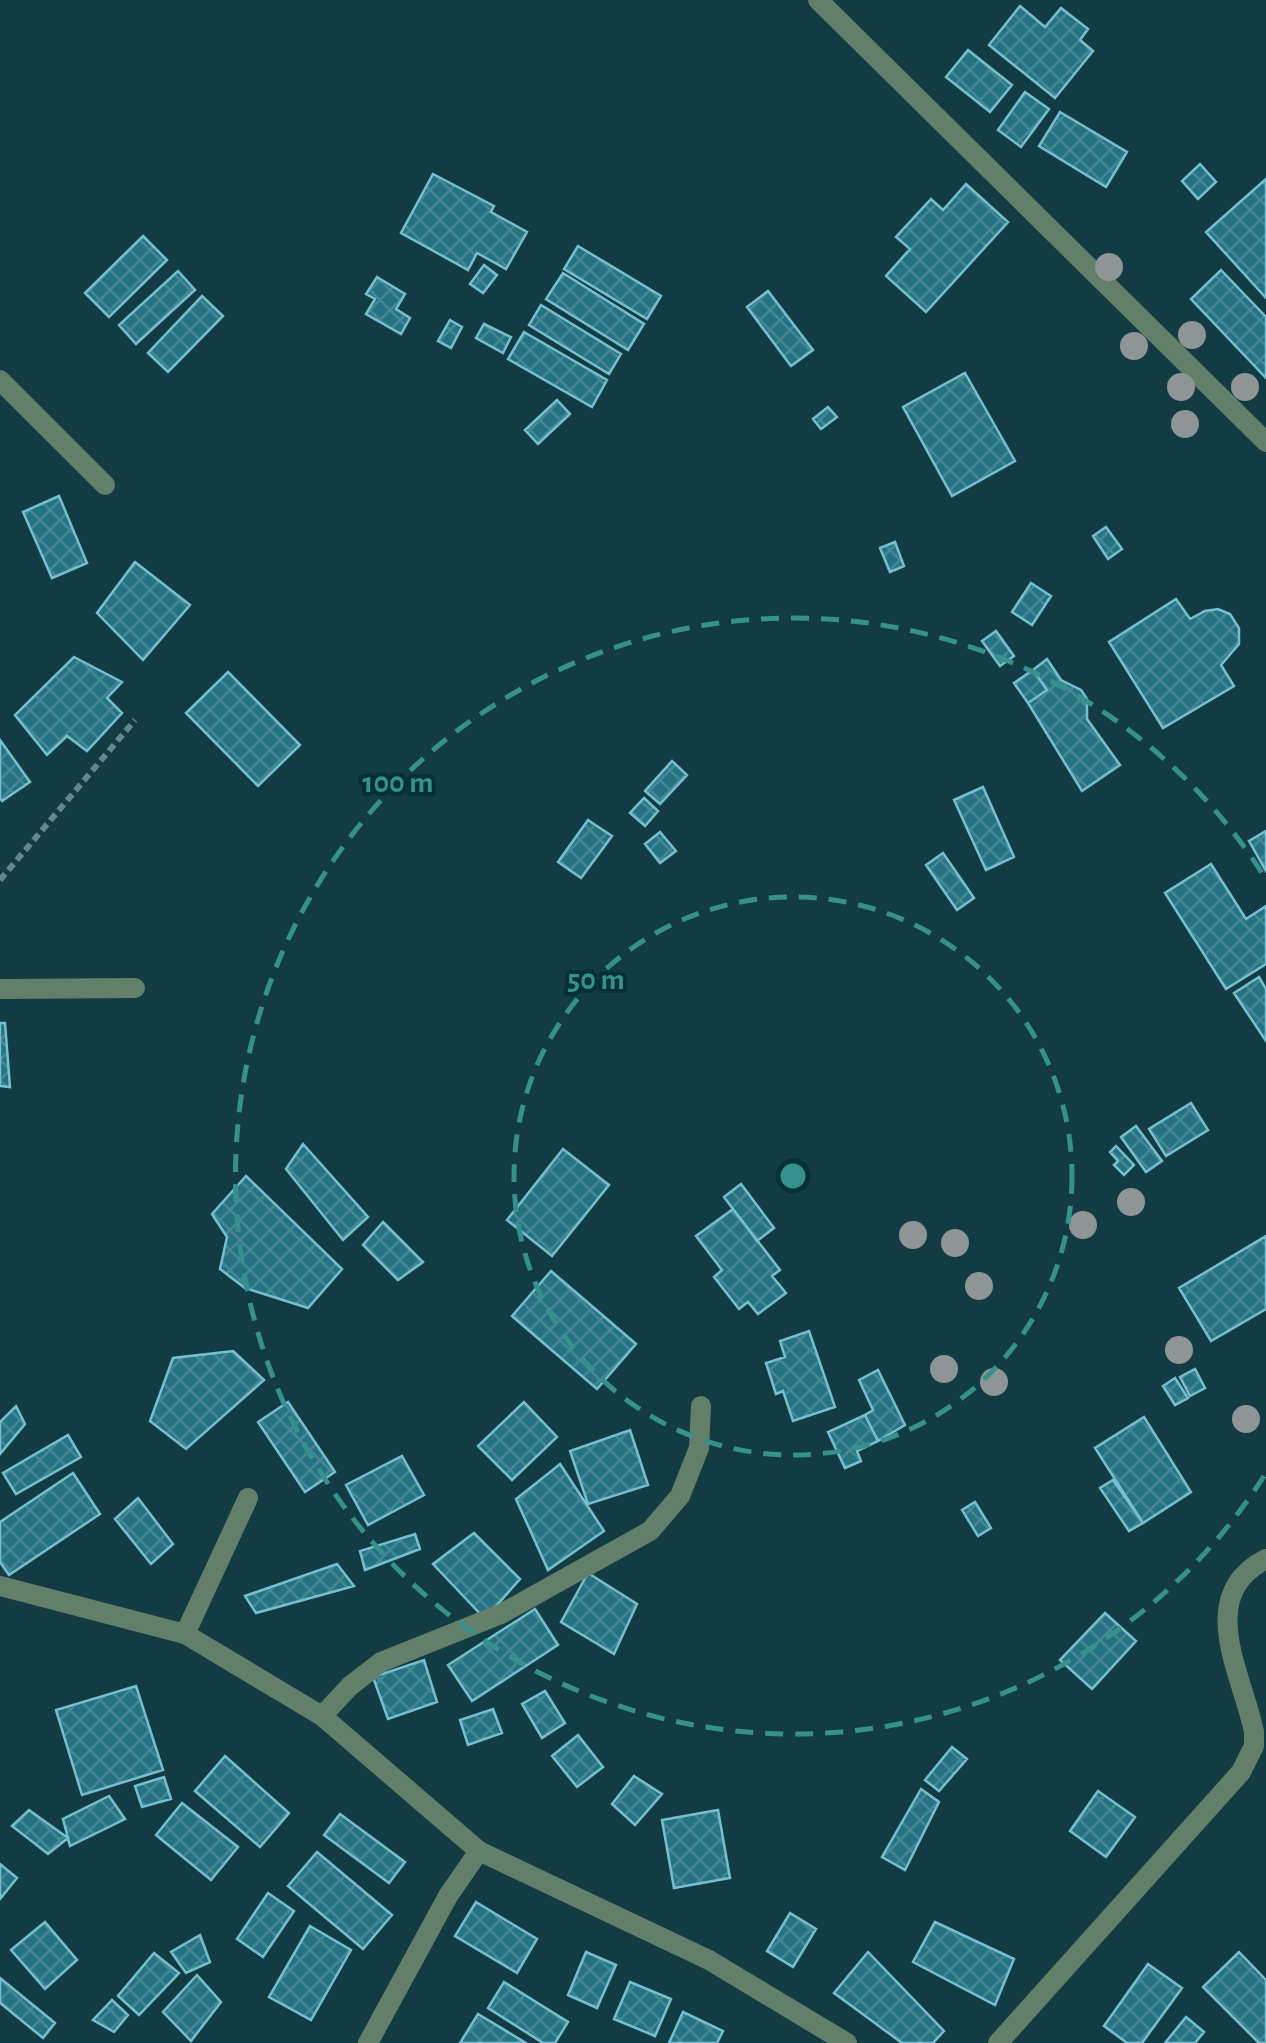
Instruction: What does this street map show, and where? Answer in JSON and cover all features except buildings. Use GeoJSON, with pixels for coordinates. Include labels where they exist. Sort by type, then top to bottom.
{"type":"FeatureCollection","features":[{"type":"Feature","properties":{"kind":"street"},"geometry":{"type":"LineString","coordinates":[[818,0],[1266,442]]}},
{"type":"Feature","properties":{"kind":"street"},"geometry":{"type":"LineString","coordinates":[[0,380],[105,485]]}},
{"type":"Feature","properties":{"kind":"street"},"geometry":{"type":"LineString","coordinates":[[0,989],[135,988]]}},
{"type":"Feature","properties":{"kind":"street"},"geometry":{"type":"LineString","coordinates":[[322,1716],[350,1686],[381,1662],[501,1614],[650,1531],[680,1496],[699,1448],[701,1406]]}},
{"type":"Feature","properties":{"kind":"street"},"geometry":{"type":"LineString","coordinates":[[185,1634],[248,1498]]}},
{"type":"Feature","properties":{"kind":"street"},"geometry":{"type":"LineString","coordinates":[[998,2043],[1241,1772],[1254,1746],[1254,1732],[1230,1646],[1228,1610],[1232,1588],[1250,1567],[1266,1559]]}},
{"type":"Feature","properties":{"kind":"street"},"geometry":{"type":"LineString","coordinates":[[0,1586],[185,1634],[322,1716],[479,1850],[710,1960],[847,2043]]}},
{"type":"Feature","properties":{"kind":"street"},"geometry":{"type":"LineString","coordinates":[[368,2043],[448,1896],[479,1850]]}},
{"type":"Feature","properties":{"kind":"path"},"geometry":{"type":"LineString","coordinates":[[0,880],[135,720]]}}]}
